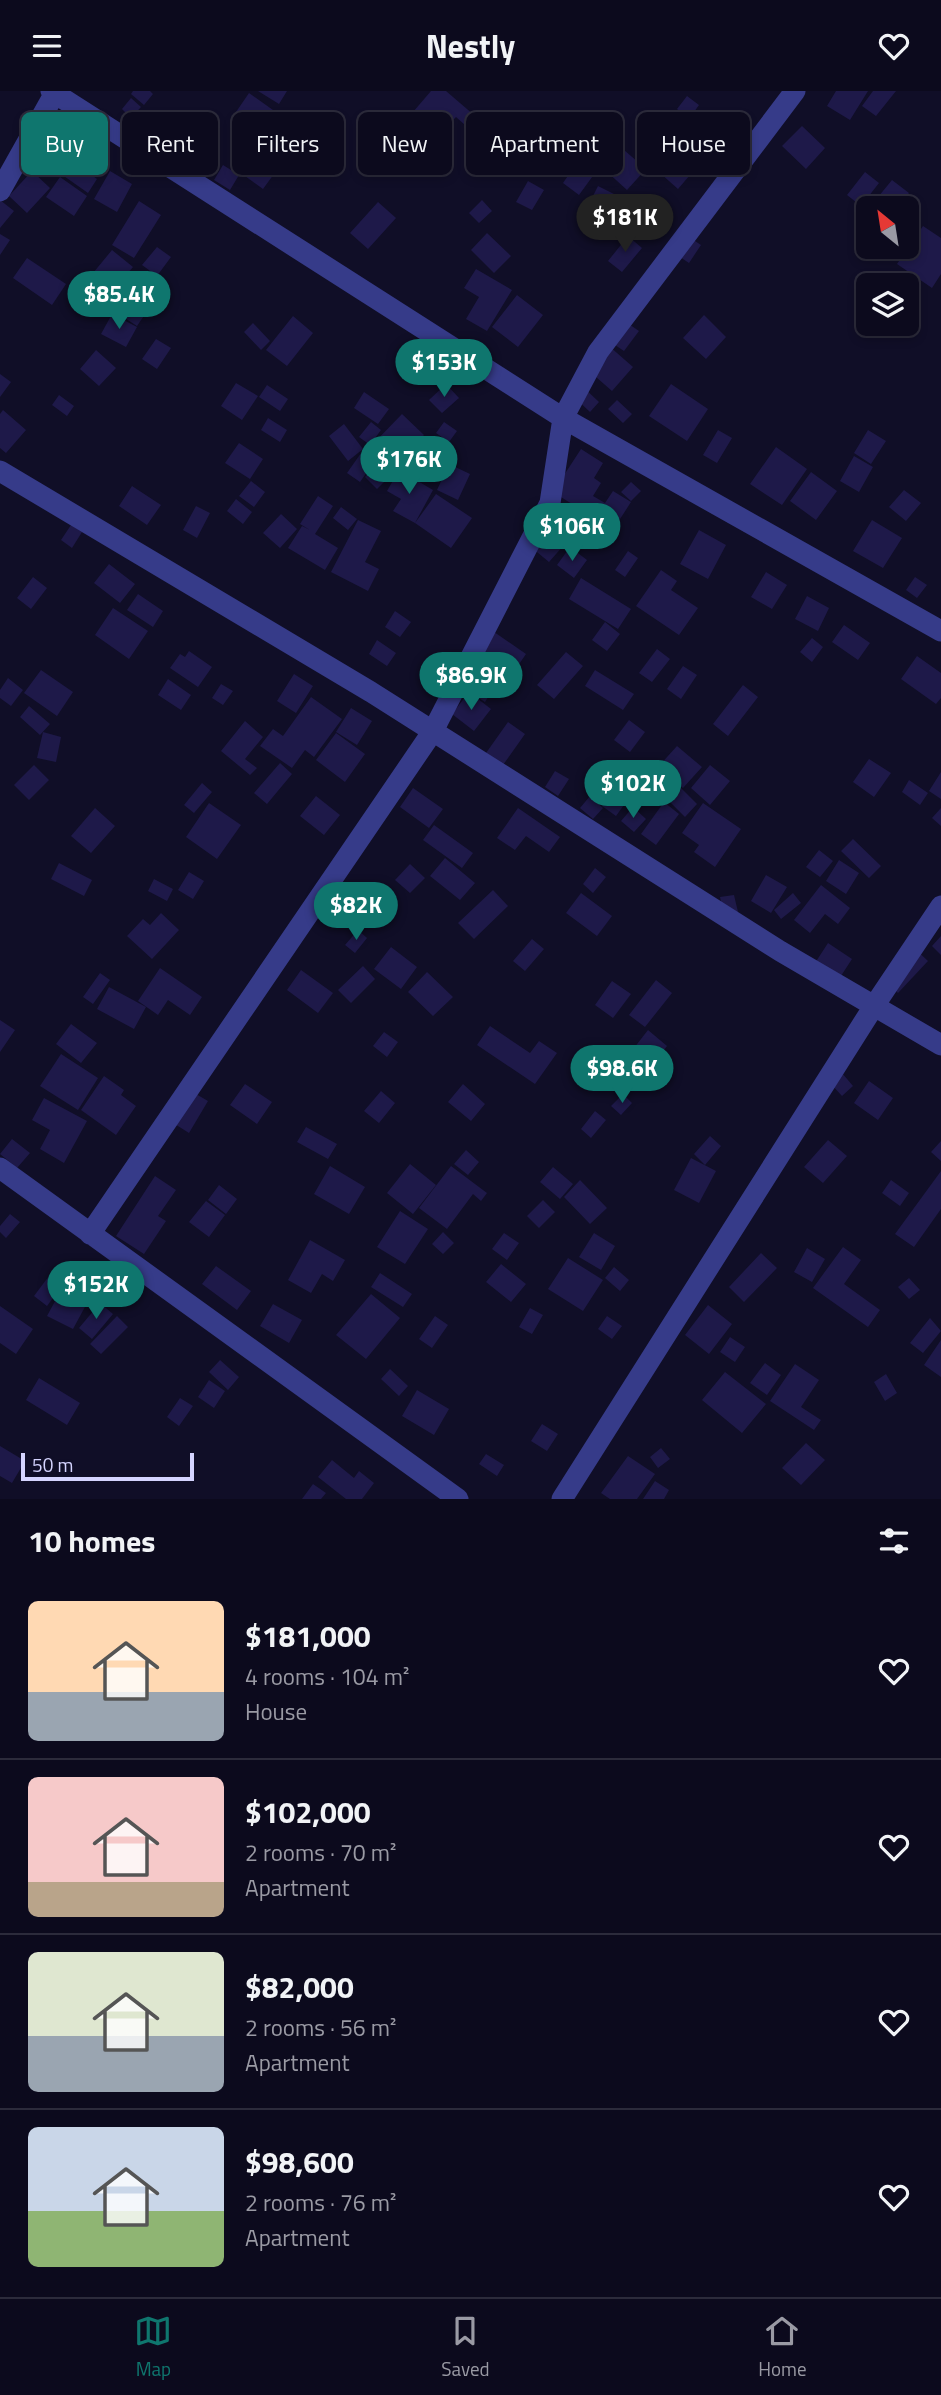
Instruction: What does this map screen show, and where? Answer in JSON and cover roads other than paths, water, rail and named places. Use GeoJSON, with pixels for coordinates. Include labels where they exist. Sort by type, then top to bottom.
{"type":"FeatureCollection","features":[{"type":"Feature","properties":{"kind":"street"},"geometry":{"type":"LineString","coordinates":[[90,1234],[433,731],[550,503],[564,418],[598,352],[795,91]]}},
{"type":"Feature","properties":{"kind":"street"},"geometry":{"type":"LineString","coordinates":[[0,191],[54,92],[564,418],[941,631]]}},
{"type":"Feature","properties":{"kind":"street"},"geometry":{"type":"LineString","coordinates":[[0,471],[433,731],[780,951],[941,1045]]}},
{"type":"Feature","properties":{"kind":"street"},"geometry":{"type":"LineString","coordinates":[[562,1499],[874,1006],[941,906]]}},
{"type":"Feature","properties":{"kind":"street"},"geometry":{"type":"LineString","coordinates":[[0,1168],[458,1499]]}}]}
